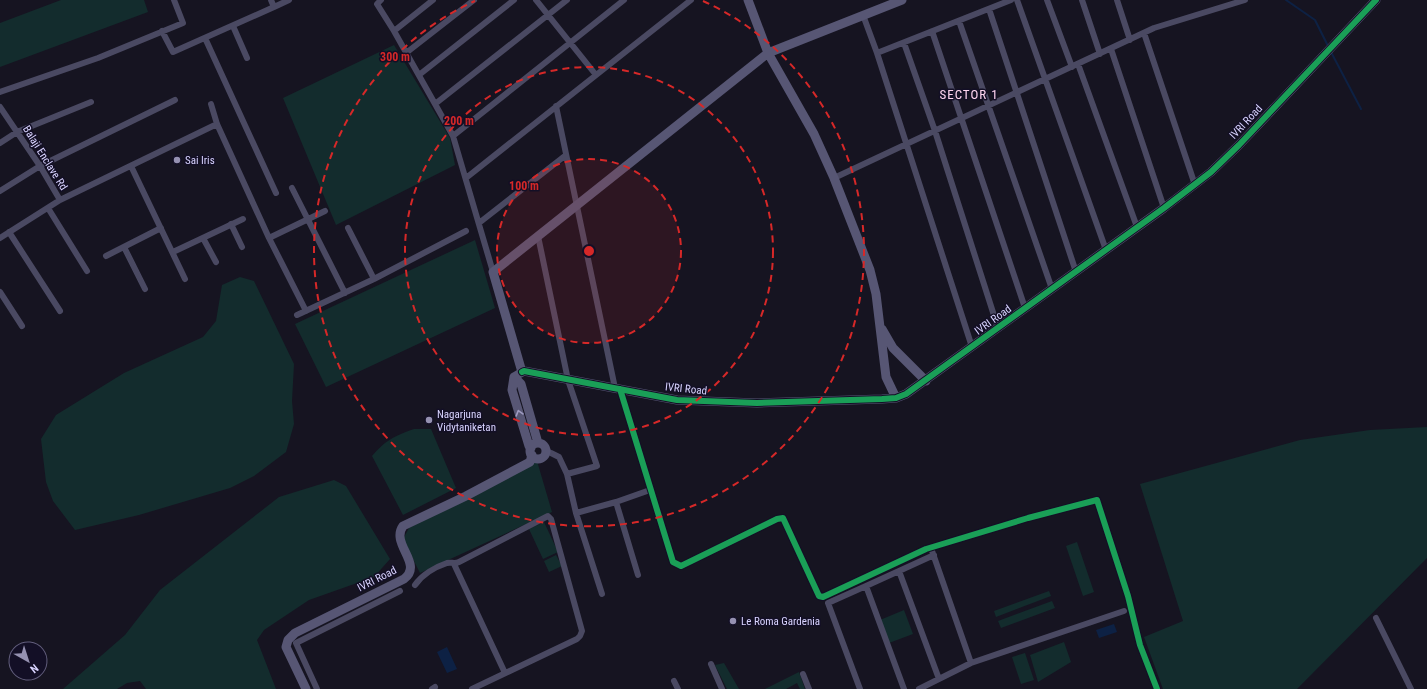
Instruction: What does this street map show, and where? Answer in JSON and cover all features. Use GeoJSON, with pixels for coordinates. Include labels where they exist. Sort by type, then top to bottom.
{"type":"FeatureCollection","features":[{"type":"Feature","properties":{"kind":"street"},"geometry":{"type":"LineString","coordinates":[[0,92],[98,58],[183,22],[174,0]]}},
{"type":"Feature","properties":{"kind":"street"},"geometry":{"type":"LineString","coordinates":[[271,0],[274,7]]}},
{"type":"Feature","properties":{"kind":"street"},"geometry":{"type":"LineString","coordinates":[[162,31],[173,52],[289,0]]}},
{"type":"Feature","properties":{"kind":"street"},"geometry":{"type":"LineString","coordinates":[[381,0],[377,4],[394,31],[453,136],[493,272],[518,374],[512,390],[528,446],[534,449],[545,446],[546,451],[559,457],[567,474],[576,513],[602,594]]}},
{"type":"Feature","properties":{"kind":"street"},"geometry":{"type":"LineString","coordinates":[[394,31],[433,0]]}},
{"type":"Feature","properties":{"kind":"street"},"geometry":{"type":"LineString","coordinates":[[406,53],[474,0]]}},
{"type":"Feature","properties":{"kind":"street"},"geometry":{"type":"LineString","coordinates":[[419,75],[514,0]]}},
{"type":"Feature","properties":{"kind":"street"},"geometry":{"type":"LineString","coordinates":[[536,0],[596,75]]}},
{"type":"Feature","properties":{"kind":"street"},"geometry":{"type":"LineString","coordinates":[[435,104],[567,0]]}},
{"type":"Feature","properties":{"kind":"street"},"geometry":{"type":"LineString","coordinates":[[453,136],[624,0]]}},
{"type":"Feature","properties":{"kind":"street"},"geometry":{"type":"LineString","coordinates":[[466,178],[690,0]]}},
{"type":"Feature","properties":{"kind":"street"},"geometry":{"type":"LineString","coordinates":[[748,0],[768,53],[811,128],[834,178],[870,270],[876,294],[886,377],[896,398]]}},
{"type":"Feature","properties":{"kind":"street"},"geometry":{"type":"LineString","coordinates":[[493,272],[768,53],[902,0]]}},
{"type":"Feature","properties":{"kind":"street"},"geometry":{"type":"LineString","coordinates":[[877,53],[1011,0]]}},
{"type":"Feature","properties":{"kind":"street"},"geometry":{"type":"LineString","coordinates":[[1017,0],[1106,250]]}},
{"type":"Feature","properties":{"kind":"street"},"geometry":{"type":"LineString","coordinates":[[1047,0],[1075,65],[1137,227]]}},
{"type":"Feature","properties":{"kind":"street"},"geometry":{"type":"LineString","coordinates":[[1082,0],[1100,54]]}},
{"type":"Feature","properties":{"kind":"street"},"geometry":{"type":"LineString","coordinates":[[1117,0],[1130,40]]}},
{"type":"Feature","properties":{"kind":"street"},"geometry":{"type":"LineString","coordinates":[[834,178],[1154,28],[1246,0]]}},
{"type":"Feature","properties":{"kind":"street","name":"IVRI Road"},"geometry":{"type":"LineString","coordinates":[[518,374],[524,371],[677,400],[715,402],[757,403],[896,398],[906,394],[1164,208],[1211,172],[1239,145],[1376,0]]}},
{"type":"Feature","properties":{"kind":"street"},"geometry":{"type":"LineString","coordinates":[[988,9],[1076,272]]}},
{"type":"Feature","properties":{"kind":"street"},"geometry":{"type":"LineString","coordinates":[[863,15],[877,53],[972,347]]}},
{"type":"Feature","properties":{"kind":"street"},"geometry":{"type":"LineString","coordinates":[[959,21],[1052,289]]}},
{"type":"Feature","properties":{"kind":"street"},"geometry":{"type":"LineString","coordinates":[[232,26],[247,58]]}},
{"type":"Feature","properties":{"kind":"street"},"geometry":{"type":"LineString","coordinates":[[932,32],[1025,308]]}},
{"type":"Feature","properties":{"kind":"street"},"geometry":{"type":"LineString","coordinates":[[1144,33],[1195,185]]}},
{"type":"Feature","properties":{"kind":"street"},"geometry":{"type":"LineString","coordinates":[[205,38],[276,193]]}},
{"type":"Feature","properties":{"kind":"street"},"geometry":{"type":"LineString","coordinates":[[904,43],[935,131],[998,328]]}},
{"type":"Feature","properties":{"kind":"street"},"geometry":{"type":"LineString","coordinates":[[1111,49],[1164,208]]}},
{"type":"Feature","properties":{"kind":"street"},"geometry":{"type":"LineString","coordinates":[[0,191],[40,166],[175,100]]}},
{"type":"Feature","properties":{"kind":"street"},"geometry":{"type":"LineString","coordinates":[[0,143],[17,132],[91,102]]}},
{"type":"Feature","properties":{"kind":"street"},"geometry":{"type":"LineString","coordinates":[[211,104],[217,124],[269,238],[306,311]]}},
{"type":"Feature","properties":{"kind":"street"},"geometry":{"type":"LineString","coordinates":[[556,106],[617,389],[672,562],[681,566],[777,519],[783,518],[819,596],[823,597],[931,548],[1028,518],[1098,500],[1128,596],[1140,645],[1157,689]]}},
{"type":"Feature","properties":{"kind":"street","name":"Balaji Enclave Rd"},"geometry":{"type":"LineString","coordinates":[[0,107],[40,166],[60,200],[0,238]]}},
{"type":"Feature","properties":{"kind":"street"},"geometry":{"type":"LineString","coordinates":[[60,200],[217,124]]}},
{"type":"Feature","properties":{"kind":"street"},"geometry":{"type":"LineString","coordinates":[[478,223],[566,155]]}},
{"type":"Feature","properties":{"kind":"street"},"geometry":{"type":"LineString","coordinates":[[131,166],[185,278]]}},
{"type":"Feature","properties":{"kind":"street"},"geometry":{"type":"LineString","coordinates":[[292,188],[345,293]]}},
{"type":"Feature","properties":{"kind":"street"},"geometry":{"type":"LineString","coordinates":[[48,208],[87,271]]}},
{"type":"Feature","properties":{"kind":"street"},"geometry":{"type":"LineString","coordinates":[[269,238],[325,211]]}},
{"type":"Feature","properties":{"kind":"street"},"geometry":{"type":"LineString","coordinates":[[172,252],[243,219]]}},
{"type":"Feature","properties":{"kind":"street"},"geometry":{"type":"LineString","coordinates":[[231,224],[242,247]]}},
{"type":"Feature","properties":{"kind":"street"},"geometry":{"type":"LineString","coordinates":[[106,256],[161,228]]}},
{"type":"Feature","properties":{"kind":"street"},"geometry":{"type":"LineString","coordinates":[[348,228],[374,279]]}},
{"type":"Feature","properties":{"kind":"street"},"geometry":{"type":"LineString","coordinates":[[297,315],[374,279],[466,231]]}},
{"type":"Feature","properties":{"kind":"street"},"geometry":{"type":"LineString","coordinates":[[9,232],[60,311]]}},
{"type":"Feature","properties":{"kind":"street"},"geometry":{"type":"LineString","coordinates":[[538,236],[568,380],[597,466],[567,474]]}},
{"type":"Feature","properties":{"kind":"street"},"geometry":{"type":"LineString","coordinates":[[203,238],[216,262]]}},
{"type":"Feature","properties":{"kind":"street"},"geometry":{"type":"LineString","coordinates":[[124,247],[145,289]]}},
{"type":"Feature","properties":{"kind":"street"},"geometry":{"type":"LineString","coordinates":[[0,292],[22,326]]}},
{"type":"Feature","properties":{"kind":"street"},"geometry":{"type":"LineString","coordinates":[[880,326],[894,349],[926,381]]}},
{"type":"Feature","properties":{"kind":"street"},"geometry":{"type":"LineString","coordinates":[[884,354],[894,349]]}},
{"type":"Feature","properties":{"kind":"street","name":"IVRI Road"},"geometry":{"type":"LineString","coordinates":[[534,449],[540,458],[544,456],[546,451]]}},
{"type":"Feature","properties":{"kind":"street","name":"IVRI Road"},"geometry":{"type":"LineString","coordinates":[[306,689],[286,647],[288,640],[295,634],[363,605],[404,579],[411,570],[411,565],[399,537],[400,530],[403,526],[466,496],[530,462],[534,449]]}},
{"type":"Feature","properties":{"kind":"street"},"geometry":{"type":"LineString","coordinates":[[576,513],[616,502],[650,490]]}},
{"type":"Feature","properties":{"kind":"street"},"geometry":{"type":"LineString","coordinates":[[616,502],[638,575]]}},
{"type":"Feature","properties":{"kind":"street"},"geometry":{"type":"LineString","coordinates":[[408,575],[416,584],[434,569],[450,563],[454,564],[548,516],[551,519],[582,631],[580,636],[578,639],[472,689]]}},
{"type":"Feature","properties":{"kind":"street"},"geometry":{"type":"LineString","coordinates":[[931,548],[971,663]]}},
{"type":"Feature","properties":{"kind":"street"},"geometry":{"type":"LineString","coordinates":[[860,689],[828,603],[934,555]]}},
{"type":"Feature","properties":{"kind":"street"},"geometry":{"type":"LineString","coordinates":[[454,564],[506,673]]}},
{"type":"Feature","properties":{"kind":"street"},"geometry":{"type":"LineString","coordinates":[[899,571],[939,679]]}},
{"type":"Feature","properties":{"kind":"street"},"geometry":{"type":"LineString","coordinates":[[866,586],[904,689]]}},
{"type":"Feature","properties":{"kind":"street"},"geometry":{"type":"LineString","coordinates":[[317,689],[296,642],[363,605],[400,591]]}},
{"type":"Feature","properties":{"kind":"street"},"geometry":{"type":"LineString","coordinates":[[919,689],[971,663],[1124,611]]}},
{"type":"Feature","properties":{"kind":"street"},"geometry":{"type":"LineString","coordinates":[[1376,618],[1411,689]]}},
{"type":"Feature","properties":{"kind":"street"},"geometry":{"type":"LineString","coordinates":[[711,664],[722,689]]}},
{"type":"Feature","properties":{"kind":"street"},"geometry":{"type":"LineString","coordinates":[[803,674],[809,689]]}},
{"type":"Feature","properties":{"kind":"street"},"geometry":{"type":"LineString","coordinates":[[674,681],[678,689]]}},
{"type":"Feature","properties":{"kind":"green space"},"geometry":{"type":"Polygon","coordinates":[[[61,0],[144,0],[148,12],[0,67],[0,23],[61,0]]]}},
{"type":"Feature","properties":{"kind":"green space"},"geometry":{"type":"Polygon","coordinates":[[[394,45],[450,138],[455,165],[336,225],[283,98],[394,45]]]}},
{"type":"Feature","properties":{"kind":"green space"},"geometry":{"type":"Polygon","coordinates":[[[475,240],[495,308],[326,387],[295,324],[475,240]]]}},
{"type":"Feature","properties":{"kind":"green space"},"geometry":{"type":"Polygon","coordinates":[[[240,277],[254,281],[294,364],[292,401],[294,424],[286,452],[254,476],[230,488],[139,515],[75,530],[53,501],[46,482],[41,439],[56,415],[124,373],[203,337],[216,321],[222,285],[240,277]]]}},
{"type":"Feature","properties":{"kind":"green space"},"geometry":{"type":"Polygon","coordinates":[[[1427,427],[1427,558],[1297,689],[1163,689],[1144,637],[1183,621],[1140,484],[1300,440],[1370,430],[1427,427]]]}},
{"type":"Feature","properties":{"kind":"green space"},"geometry":{"type":"Polygon","coordinates":[[[414,429],[431,429],[456,488],[403,515],[372,456],[391,439],[414,429]]]}},
{"type":"Feature","properties":{"kind":"green space"},"geometry":{"type":"Polygon","coordinates":[[[537,461],[552,512],[420,573],[403,539],[409,528],[537,461]]]}},
{"type":"Feature","properties":{"kind":"green space"},"geometry":{"type":"Polygon","coordinates":[[[334,480],[346,486],[390,559],[374,577],[309,600],[264,630],[257,640],[276,689],[146,689],[140,681],[127,683],[117,689],[63,689],[125,635],[160,590],[279,497],[334,480]]]}},
{"type":"Feature","properties":{"kind":"green space"},"geometry":{"type":"Polygon","coordinates":[[[544,522],[558,552],[543,559],[529,529],[544,522]]]}},
{"type":"Feature","properties":{"kind":"green space"},"geometry":{"type":"Polygon","coordinates":[[[1077,542],[1094,592],[1083,596],[1066,546],[1077,542]]]}},
{"type":"Feature","properties":{"kind":"green space"},"geometry":{"type":"Polygon","coordinates":[[[556,555],[562,566],[549,572],[544,561],[556,555]]]}},
{"type":"Feature","properties":{"kind":"green space"},"geometry":{"type":"Polygon","coordinates":[[[1049,591],[1051,596],[996,617],[994,611],[1049,591]]]}},
{"type":"Feature","properties":{"kind":"green space"},"geometry":{"type":"Polygon","coordinates":[[[1052,601],[1055,608],[1001,628],[998,621],[1052,601]]]}},
{"type":"Feature","properties":{"kind":"green space"},"geometry":{"type":"Polygon","coordinates":[[[904,610],[913,634],[889,643],[880,620],[904,610]]]}},
{"type":"Feature","properties":{"kind":"green space"},"geometry":{"type":"Polygon","coordinates":[[[1064,642],[1071,662],[1038,682],[1030,655],[1064,642]]]}},
{"type":"Feature","properties":{"kind":"green space"},"geometry":{"type":"Polygon","coordinates":[[[1025,653],[1034,680],[1021,684],[1012,657],[1025,653]]]}},
{"type":"Feature","properties":{"kind":"green space"},"geometry":{"type":"Polygon","coordinates":[[[724,663],[739,689],[727,689],[715,665],[724,663]]]}},
{"type":"Feature","properties":{"kind":"green space"},"geometry":{"type":"Polygon","coordinates":[[[799,672],[805,689],[800,689],[797,683],[786,689],[765,689],[799,672]]]}},
{"type":"Feature","properties":{"kind":"water"},"geometry":{"type":"Polygon","coordinates":[[[1114,624],[1117,632],[1099,638],[1096,630],[1114,624]]]}},
{"type":"Feature","properties":{"kind":"water"},"geometry":{"type":"Polygon","coordinates":[[[447,647],[457,669],[447,673],[437,652],[447,647]]]}},
{"type":"Feature","properties":{"kind":"waterway"},"geometry":{"type":"LineString","coordinates":[[1286,0],[1315,20],[1328,46]]}},
{"type":"Feature","properties":{"kind":"waterway"},"geometry":{"type":"LineString","coordinates":[[1331,52],[1361,109]]}},
{"type":"Feature","properties":{"kind":"cycle path"},"geometry":{"type":"LineString","coordinates":[[522,372],[524,371],[677,400],[757,403],[882,399],[896,398],[906,394],[1164,208],[1211,172],[1239,145],[1376,0]]}},
{"type":"Feature","properties":{"kind":"cycle path"},"geometry":{"type":"LineString","coordinates":[[620,389],[673,562],[681,566],[777,519],[783,518],[819,596],[823,597],[926,549],[1028,518],[1097,500],[1128,596],[1140,645],[1157,689]]}},
{"type":"Feature","properties":{"kind":"place","name":"Sai Iris"},"geometry":{"type":"Point","coordinates":[177,160]}},
{"type":"Feature","properties":{"kind":"place","name":"Nagarjuna Vidytaniketan"},"geometry":{"type":"Point","coordinates":[429,420]}},
{"type":"Feature","properties":{"kind":"place","name":"Le Roma Gardenia"},"geometry":{"type":"Point","coordinates":[733,621]}},
{"type":"Feature","properties":{"kind":"district","name":"SECTOR 1"},"geometry":{"type":"Point","coordinates":[969,94]}}]}
